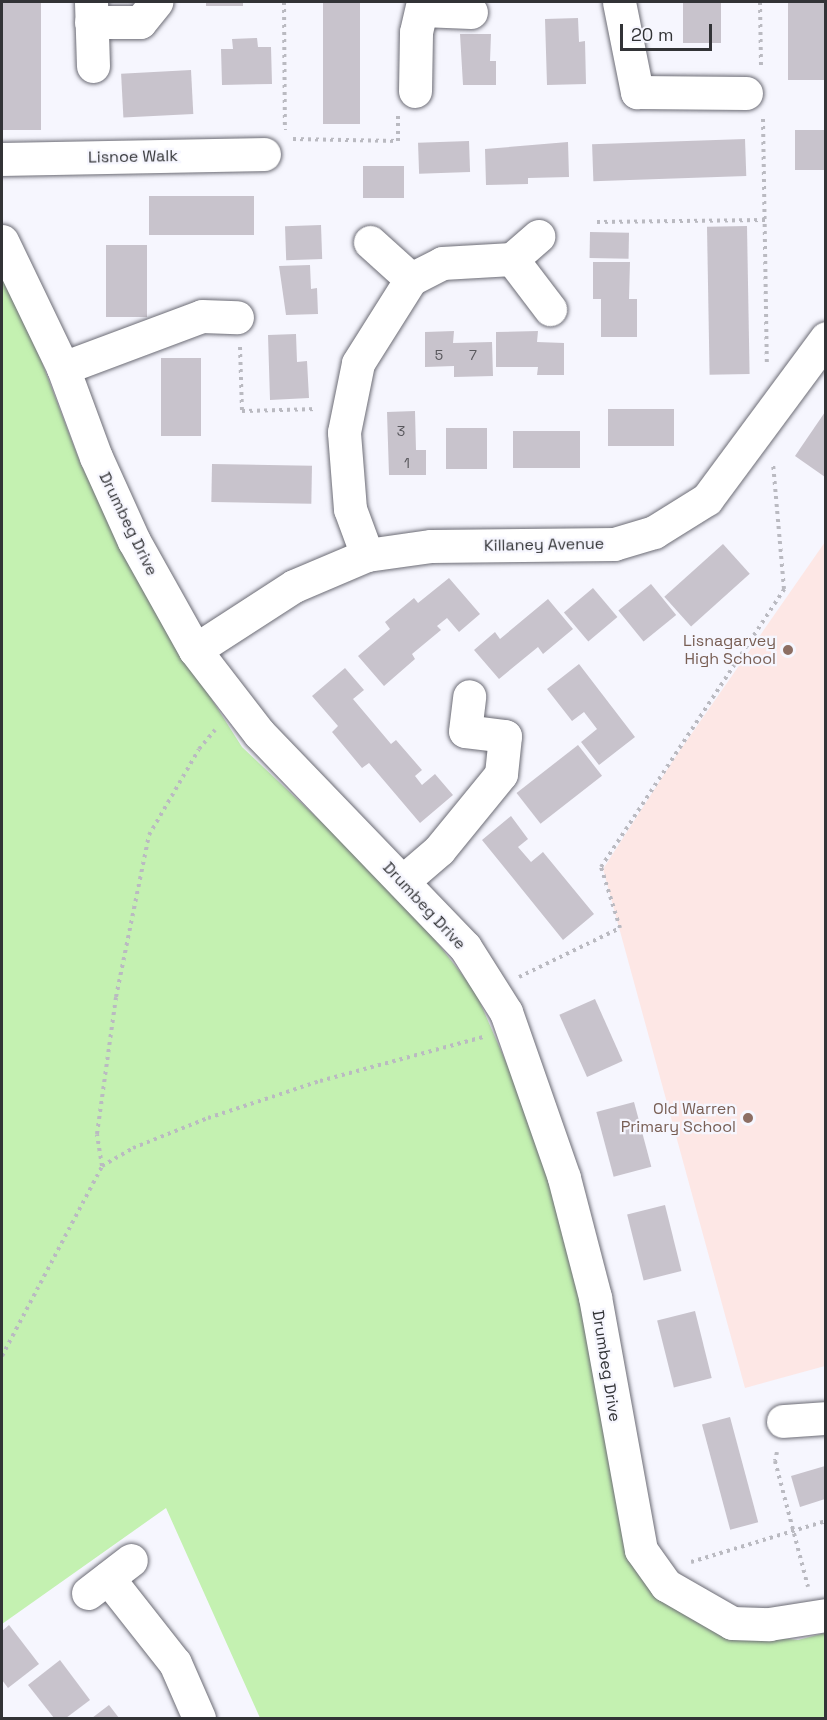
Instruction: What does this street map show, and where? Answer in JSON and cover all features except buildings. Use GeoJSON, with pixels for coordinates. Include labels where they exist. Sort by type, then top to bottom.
{"type":"FeatureCollection","features":[{"type":"Feature","properties":{"kind":"street"},"geometry":{"type":"LineString","coordinates":[[93,66],[91,12],[140,22],[156,2]]}},
{"type":"Feature","properties":{"kind":"street"},"geometry":{"type":"LineString","coordinates":[[619,2],[637,92],[757,96]]}},
{"type":"Feature","properties":{"kind":"street"},"geometry":{"type":"LineString","coordinates":[[415,91],[416,32],[423,6],[471,12]]}},
{"type":"Feature","properties":{"kind":"street","name":"Lisnoe Walk"},"geometry":{"type":"LineString","coordinates":[[2,159],[275,147]]}},
{"type":"Feature","properties":{"kind":"street"},"geometry":{"type":"LineString","coordinates":[[368,555],[350,509],[344,432],[358,363],[411,279],[442,263],[512,259],[538,236]]}},
{"type":"Feature","properties":{"kind":"street","name":"Drumbeg Drive"},"geometry":{"type":"LineString","coordinates":[[2,241],[63,368],[96,457],[134,541],[195,650],[237,704],[345,826],[403,881],[465,947],[512,1028],[564,1178],[595,1297],[641,1550],[666,1585],[732,1623],[769,1624],[820,1616]]}},
{"type":"Feature","properties":{"kind":"street"},"geometry":{"type":"LineString","coordinates":[[370,242],[411,279]]}},
{"type":"Feature","properties":{"kind":"street"},"geometry":{"type":"LineString","coordinates":[[512,259],[550,309]]}},
{"type":"Feature","properties":{"kind":"street"},"geometry":{"type":"LineString","coordinates":[[63,368],[202,316],[237,317]]}},
{"type":"Feature","properties":{"kind":"street","name":"Killaney Avenue"},"geometry":{"type":"LineString","coordinates":[[195,650],[294,586],[368,555],[430,546],[615,544],[654,532],[707,499],[768,419],[825,338]]}},
{"type":"Feature","properties":{"kind":"street"},"geometry":{"type":"LineString","coordinates":[[403,881],[439,850],[501,774],[505,736],[465,731],[469,696]]}},
{"type":"Feature","properties":{"kind":"street"},"geometry":{"type":"LineString","coordinates":[[783,1421],[825,1418]]}},
{"type":"Feature","properties":{"kind":"street"},"geometry":{"type":"LineString","coordinates":[[109,1577],[175,1663],[199,1719]]}},
{"type":"Feature","properties":{"kind":"path"},"geometry":{"type":"LineString","coordinates":[[284,2],[275,147],[398,141],[398,114],[415,91]]}},
{"type":"Feature","properties":{"kind":"path"},"geometry":{"type":"LineString","coordinates":[[760,2],[757,96],[765,220],[768,372]]}},
{"type":"Feature","properties":{"kind":"path"},"geometry":{"type":"LineString","coordinates":[[597,222],[765,220]]}},
{"type":"Feature","properties":{"kind":"path"},"geometry":{"type":"LineString","coordinates":[[237,317],[242,411],[348,408]]}},
{"type":"Feature","properties":{"kind":"path"},"geometry":{"type":"LineString","coordinates":[[492,990],[620,928],[602,867],[784,589],[768,419]]}},
{"type":"Feature","properties":{"kind":"path"},"geometry":{"type":"LineString","coordinates":[[102,1166],[97,1134],[113,1020],[149,835],[199,749],[237,704]]}},
{"type":"Feature","properties":{"kind":"path"},"geometry":{"type":"LineString","coordinates":[[2,1356],[102,1166],[133,1148],[208,1118],[320,1081],[512,1028]]}},
{"type":"Feature","properties":{"kind":"path"},"geometry":{"type":"LineString","coordinates":[[783,1421],[775,1461],[793,1531],[820,1616]]}},
{"type":"Feature","properties":{"kind":"path"},"geometry":{"type":"LineString","coordinates":[[657,1572],[825,1521]]}},
{"type":"Feature","properties":{"kind":"shaded area","name":"Old Warren Primary School"},"geometry":{"type":"Polygon","coordinates":[[[825,542],[825,1366],[745,1388],[603,869],[674,759],[825,542]]]}},
{"type":"Feature","properties":{"kind":"green space"},"geometry":{"type":"Polygon","coordinates":[[[2,277],[41,360],[81,465],[160,618],[242,747],[403,899],[475,991],[536,1131],[587,1314],[621,1521],[715,1632],[798,1640],[825,1633],[825,1718],[260,1718],[166,1508],[2,1624],[2,277]]]}},
{"type":"Feature","properties":{"kind":"place","name":"Lisnagarvey High School"},"geometry":{"type":"Point","coordinates":[788,650]}},
{"type":"Feature","properties":{"kind":"place","name":"Old Warren Primary School"},"geometry":{"type":"Point","coordinates":[748,1118]}}]}
